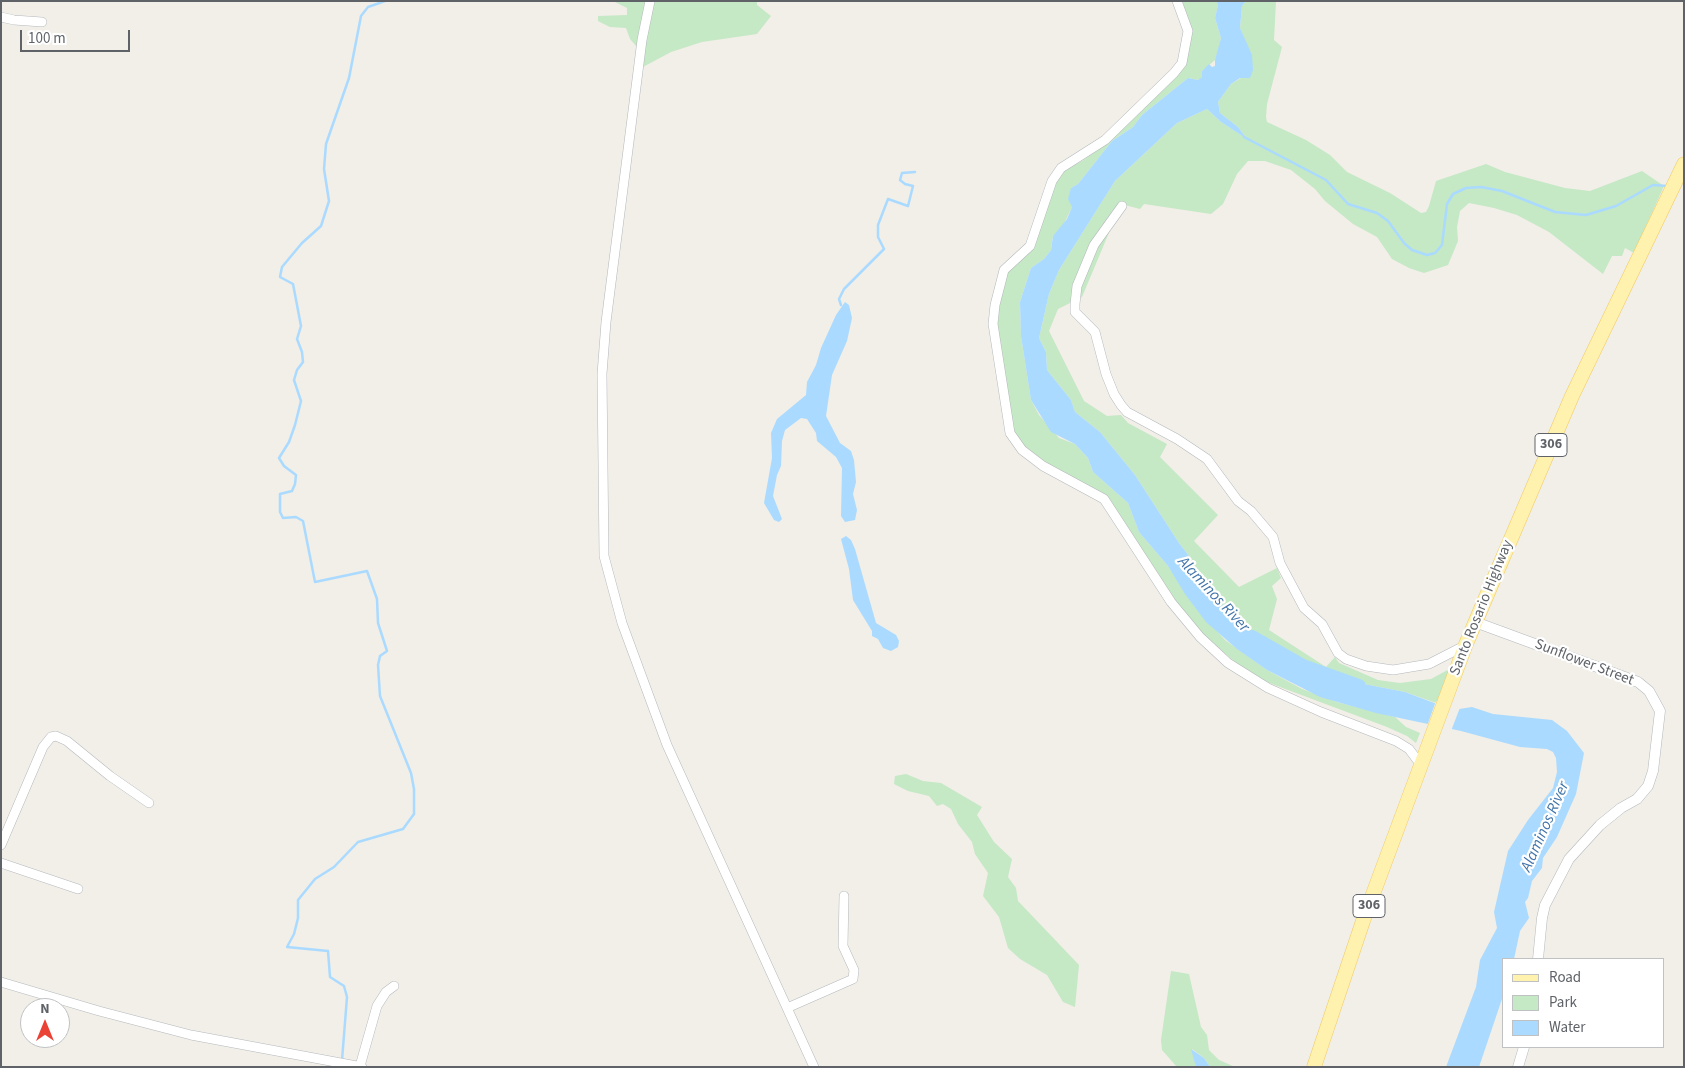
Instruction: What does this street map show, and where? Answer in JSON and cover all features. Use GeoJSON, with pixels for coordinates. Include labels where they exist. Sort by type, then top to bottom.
{"type":"FeatureCollection","features":[{"type":"Feature","properties":{"kind":"main road","name":"Santo Rosario Highway"},"geometry":{"type":"LineString","coordinates":[[1314,1067],[1363,921],[1449,695],[1466,644],[1572,396],[1626,279],[1667,201],[1681,169]]}},
{"type":"Feature","properties":{"kind":"street"},"geometry":{"type":"LineString","coordinates":[[650,1],[641,50],[606,322],[602,374],[604,556],[622,623],[666,745],[814,1067]]}},
{"type":"Feature","properties":{"kind":"street"},"geometry":{"type":"LineString","coordinates":[[1176,1],[1188,32],[1182,63],[1105,140],[1061,168],[1052,181],[1030,246],[1004,270],[995,305],[993,324],[1010,433],[1022,450],[1044,466],[1104,499],[1171,602],[1200,637],[1228,663],[1268,688],[1321,712],[1396,741],[1409,749],[1421,766]]}},
{"type":"Feature","properties":{"kind":"street"},"geometry":{"type":"LineString","coordinates":[[1,17],[42,22]]}},
{"type":"Feature","properties":{"kind":"street"},"geometry":{"type":"LineString","coordinates":[[1122,206],[1094,245],[1077,286],[1075,304],[1075,312],[1095,332],[1106,374],[1114,394],[1121,405],[1127,412],[1177,439],[1207,460],[1238,501],[1251,511],[1273,537],[1280,562],[1304,608],[1322,624],[1338,653],[1346,659],[1366,666],[1394,670],[1429,664],[1466,644]]}},
{"type":"Feature","properties":{"kind":"street","name":"Sunflower Street"},"geometry":{"type":"LineString","coordinates":[[1475,622],[1638,682],[1649,691],[1660,711],[1653,771],[1648,786],[1638,799],[1621,808],[1600,825],[1569,859],[1545,905],[1538,958]]}},
{"type":"Feature","properties":{"kind":"street"},"geometry":{"type":"LineString","coordinates":[[1,845],[43,746],[51,737],[56,736],[67,741],[110,776],[150,803]]}},
{"type":"Feature","properties":{"kind":"street"},"geometry":{"type":"LineString","coordinates":[[1,863],[78,889]]}},
{"type":"Feature","properties":{"kind":"street"},"geometry":{"type":"LineString","coordinates":[[787,1008],[853,979],[854,970],[843,946],[844,896]]}},
{"type":"Feature","properties":{"kind":"street"},"geometry":{"type":"LineString","coordinates":[[1,982],[99,1011],[191,1034],[361,1067],[377,1006],[386,992],[394,986]]}},
{"type":"Feature","properties":{"kind":"street"},"geometry":{"type":"LineString","coordinates":[[1518,1067],[1524,1048]]}},
{"type":"Feature","properties":{"kind":"green space"},"geometry":{"type":"Polygon","coordinates":[[[613,1],[647,1],[637,47],[630,39],[626,28],[610,27],[598,21],[598,16],[627,15],[627,8],[613,1]]]}},
{"type":"Feature","properties":{"kind":"green space"},"geometry":{"type":"Polygon","coordinates":[[[653,1],[757,1],[757,5],[771,16],[757,34],[702,42],[671,52],[641,68],[653,1]]]}},
{"type":"Feature","properties":{"kind":"green space"},"geometry":{"type":"Polygon","coordinates":[[[1178,1],[1216,1],[1218,5],[1215,18],[1221,38],[1218,52],[1215,60],[1202,71],[1203,77],[1198,80],[1188,78],[1142,115],[1133,127],[1112,141],[1078,184],[1071,188],[1072,207],[1063,226],[1053,236],[1051,250],[1044,259],[1031,268],[1020,302],[1021,336],[1031,400],[1039,415],[1059,438],[1075,444],[1088,458],[1093,472],[1128,503],[1139,532],[1168,566],[1195,607],[1225,640],[1267,670],[1302,689],[1337,702],[1395,717],[1406,727],[1420,733],[1416,743],[1407,736],[1387,727],[1264,681],[1235,662],[1202,633],[1175,601],[1113,508],[1023,448],[1011,433],[995,322],[1005,273],[1026,254],[1056,179],[1066,169],[1099,149],[1164,85],[1188,46],[1178,1]]]}},
{"type":"Feature","properties":{"kind":"green space"},"geometry":{"type":"Polygon","coordinates":[[[1246,1],[1276,1],[1274,40],[1282,47],[1267,104],[1267,122],[1306,140],[1330,155],[1347,172],[1390,193],[1421,213],[1426,212],[1429,206],[1436,181],[1486,164],[1505,172],[1565,188],[1590,191],[1642,171],[1664,186],[1634,253],[1625,248],[1622,256],[1612,256],[1603,274],[1549,232],[1517,215],[1469,203],[1460,211],[1457,227],[1458,241],[1448,265],[1424,273],[1392,259],[1377,237],[1353,224],[1291,170],[1265,161],[1248,161],[1237,174],[1223,204],[1211,214],[1144,204],[1140,209],[1121,204],[1082,297],[1058,309],[1049,331],[1084,401],[1107,416],[1121,415],[1128,423],[1167,444],[1160,457],[1218,515],[1194,541],[1239,587],[1277,568],[1281,578],[1272,586],[1277,599],[1269,630],[1326,667],[1335,657],[1339,663],[1378,680],[1400,683],[1431,679],[1453,667],[1439,704],[1405,692],[1318,675],[1275,652],[1259,640],[1223,607],[1199,579],[1189,556],[1135,475],[1100,432],[1075,412],[1071,400],[1047,370],[1046,352],[1039,338],[1049,294],[1059,270],[1115,181],[1177,123],[1207,109],[1221,122],[1246,138],[1238,127],[1220,113],[1218,102],[1231,84],[1241,78],[1250,78],[1245,41],[1240,28],[1242,6],[1246,1]]]}},
{"type":"Feature","properties":{"kind":"green space"},"geometry":{"type":"Polygon","coordinates":[[[906,774],[923,781],[941,783],[982,807],[977,815],[994,842],[1012,859],[1008,877],[1016,888],[1018,901],[1079,965],[1075,1007],[1063,1002],[1047,975],[1020,959],[1008,948],[999,917],[983,896],[988,873],[975,854],[972,842],[958,824],[951,809],[943,804],[937,806],[929,796],[908,791],[894,784],[895,776],[906,774]]]}},
{"type":"Feature","properties":{"kind":"green space"},"geometry":{"type":"Polygon","coordinates":[[[1171,971],[1189,974],[1201,1027],[1207,1035],[1209,1050],[1219,1060],[1235,1067],[1210,1067],[1204,1058],[1192,1049],[1196,1067],[1177,1067],[1162,1050],[1161,1040],[1171,971]]]}},
{"type":"Feature","properties":{"kind":"water"},"geometry":{"type":"Polygon","coordinates":[[[1216,1],[1246,1],[1242,6],[1240,28],[1252,55],[1253,70],[1250,78],[1240,78],[1231,84],[1218,102],[1220,113],[1238,127],[1247,139],[1221,122],[1207,109],[1177,123],[1115,181],[1059,270],[1049,294],[1039,338],[1046,352],[1047,370],[1071,400],[1075,412],[1100,432],[1135,475],[1189,556],[1199,579],[1240,624],[1275,652],[1318,675],[1405,692],[1453,710],[1472,707],[1493,714],[1552,720],[1567,731],[1584,753],[1576,794],[1557,837],[1543,858],[1542,868],[1532,881],[1528,898],[1525,902],[1529,918],[1520,931],[1514,958],[1502,958],[1502,999],[1479,1067],[1446,1067],[1476,987],[1480,960],[1497,928],[1494,912],[1508,851],[1528,820],[1553,788],[1557,772],[1556,758],[1553,752],[1547,749],[1520,747],[1461,731],[1376,713],[1320,697],[1267,670],[1237,649],[1206,622],[1185,594],[1168,566],[1139,532],[1128,503],[1093,472],[1088,458],[1075,444],[1051,432],[1031,400],[1021,336],[1020,302],[1031,268],[1044,259],[1051,250],[1053,236],[1067,219],[1072,207],[1068,199],[1071,188],[1078,184],[1112,141],[1133,127],[1142,115],[1188,78],[1198,80],[1202,77],[1202,71],[1209,64],[1212,67],[1215,66],[1221,38],[1215,18],[1218,5],[1216,1]]]}},
{"type":"Feature","properties":{"kind":"water"},"geometry":{"type":"Polygon","coordinates":[[[845,302],[849,305],[852,318],[847,341],[832,375],[826,416],[840,443],[851,451],[854,460],[856,482],[853,494],[857,510],[855,520],[845,522],[841,516],[842,468],[836,457],[817,441],[816,433],[807,419],[801,418],[785,430],[782,441],[781,466],[777,475],[773,496],[782,519],[779,522],[774,520],[764,503],[772,458],[771,433],[777,419],[806,395],[807,382],[816,365],[821,348],[836,315],[845,302]]]}},
{"type":"Feature","properties":{"kind":"water"},"geometry":{"type":"Polygon","coordinates":[[[846,536],[851,540],[855,549],[876,623],[896,635],[899,641],[898,647],[891,651],[883,648],[878,639],[872,636],[872,631],[853,600],[849,569],[841,539],[846,536]]]}},
{"type":"Feature","properties":{"kind":"water"},"geometry":{"type":"Polygon","coordinates":[[[1191,1049],[1204,1058],[1210,1067],[1196,1067],[1191,1049]]]}},
{"type":"Feature","properties":{"kind":"pier"},"geometry":{"type":"Polygon","coordinates":[[[1436,701],[1453,707],[1461,705],[1451,731],[1427,726],[1436,701]]]}},
{"type":"Feature","properties":{"kind":"waterway"},"geometry":{"type":"LineString","coordinates":[[342,1060],[347,997],[344,986],[330,977],[328,951],[287,947],[294,934],[298,918],[298,900],[315,879],[334,867],[358,842],[403,829],[414,814],[414,789],[411,773],[380,696],[378,665],[380,656],[387,651],[378,623],[377,599],[367,571],[315,582],[303,521],[296,517],[283,518],[280,512],[280,494],[292,491],[295,484],[296,475],[284,466],[279,458],[289,442],[295,425],[301,401],[294,380],[297,370],[303,362],[302,352],[297,339],[301,326],[293,284],[280,277],[282,267],[302,243],[321,226],[329,201],[324,169],[326,144],[349,78],[361,16],[368,7],[385,1]]}},
{"type":"Feature","properties":{"kind":"waterway"},"geometry":{"type":"LineString","coordinates":[[1244,137],[1326,180],[1348,204],[1377,213],[1388,221],[1404,243],[1412,250],[1427,255],[1435,253],[1442,245],[1447,204],[1453,194],[1466,188],[1481,187],[1502,191],[1555,212],[1586,215],[1616,206],[1653,185],[1667,186]]}},
{"type":"Feature","properties":{"kind":"waterway"},"geometry":{"type":"LineString","coordinates":[[841,305],[839,299],[844,289],[884,249],[878,237],[878,225],[888,199],[908,206],[913,186],[905,184],[900,180],[902,173],[915,172]]}},
{"type":"Feature","properties":{"kind":"waterway","name":"Alaminos River"},"geometry":{"type":"LineString","coordinates":[[1252,637],[1303,666],[1359,686]]}}]}
